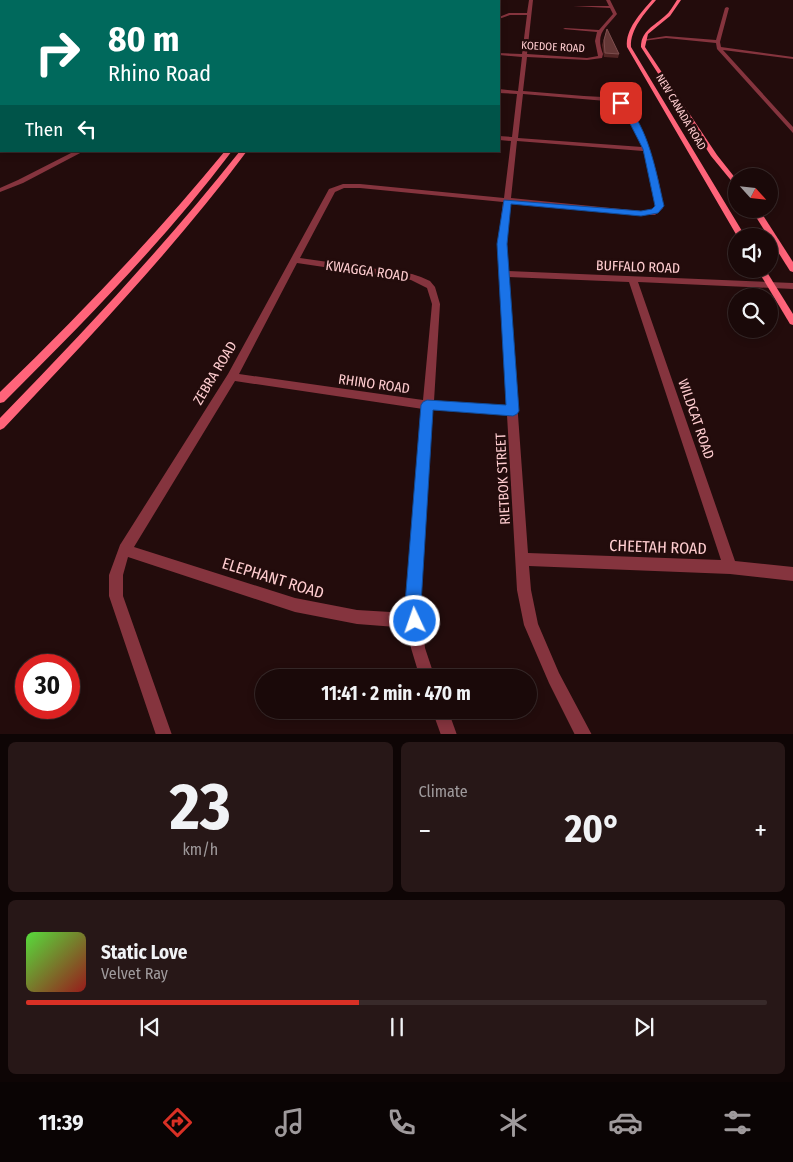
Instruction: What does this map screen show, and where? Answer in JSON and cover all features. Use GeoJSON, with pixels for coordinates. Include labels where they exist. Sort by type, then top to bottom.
{"type":"FeatureCollection","features":[{"type":"Feature","properties":{"kind":"main road","name":"NEW CANADA ROAD"},"geometry":{"type":"LineString","coordinates":[[654,0],[646,8],[631,33],[628,39],[628,48],[736,228]]}},
{"type":"Feature","properties":{"kind":"main road"},"geometry":{"type":"LineString","coordinates":[[643,40],[652,28],[680,0]]}},
{"type":"Feature","properties":{"kind":"main road","name":"NEW CANADA ROAD"},"geometry":{"type":"LineString","coordinates":[[643,40],[643,46],[649,58],[714,156],[728,173]]}},
{"type":"Feature","properties":{"kind":"main road"},"geometry":{"type":"LineString","coordinates":[[0,399],[124,272],[186,203],[228,152]]}},
{"type":"Feature","properties":{"kind":"main road"},"geometry":{"type":"LineString","coordinates":[[0,425],[128,290],[199,208],[243,152]]}},
{"type":"Feature","properties":{"kind":"main road"},"geometry":{"type":"LineString","coordinates":[[761,218],[791,266]]}},
{"type":"Feature","properties":{"kind":"main road"},"geometry":{"type":"LineString","coordinates":[[767,278],[793,322]]}},
{"type":"Feature","properties":{"kind":"street","name":"RIETBOK STREET"},"geometry":{"type":"LineString","coordinates":[[531,0],[502,244],[524,590],[531,625],[554,678],[584,734]]}},
{"type":"Feature","properties":{"kind":"street"},"geometry":{"type":"LineString","coordinates":[[608,0],[612,7]]}},
{"type":"Feature","properties":{"kind":"street"},"geometry":{"type":"LineString","coordinates":[[576,6],[612,7]]}},
{"type":"Feature","properties":{"kind":"street","name":"KOEDOE ROAD"},"geometry":{"type":"LineString","coordinates":[[500,54],[598,58],[601,54],[597,41],[599,30],[615,14],[612,7]]}},
{"type":"Feature","properties":{"kind":"street"},"geometry":{"type":"LineString","coordinates":[[726,8],[718,42],[719,48],[793,131]]}},
{"type":"Feature","properties":{"kind":"street"},"geometry":{"type":"LineString","coordinates":[[500,18],[511,14],[529,14]]}},
{"type":"Feature","properties":{"kind":"street"},"geometry":{"type":"LineString","coordinates":[[566,28],[599,30]]}},
{"type":"Feature","properties":{"kind":"street"},"geometry":{"type":"LineString","coordinates":[[652,28],[656,33],[666,37]]}},
{"type":"Feature","properties":{"kind":"street"},"geometry":{"type":"LineString","coordinates":[[643,40],[666,37],[718,42]]}},
{"type":"Feature","properties":{"kind":"street"},"geometry":{"type":"LineString","coordinates":[[719,48],[793,58]]}},
{"type":"Feature","properties":{"kind":"street"},"geometry":{"type":"LineString","coordinates":[[500,91],[606,99],[619,102],[627,109],[647,149]]}},
{"type":"Feature","properties":{"kind":"street"},"geometry":{"type":"LineString","coordinates":[[500,138],[647,149]]}},
{"type":"Feature","properties":{"kind":"street","name":"ZEBRA ROAD"},"geometry":{"type":"LineString","coordinates":[[164,734],[116,596],[115,575],[125,550],[232,377],[332,191],[343,186],[641,213],[655,211],[660,204],[647,149]]}},
{"type":"Feature","properties":{"kind":"street"},"geometry":{"type":"LineString","coordinates":[[0,190],[18,184],[44,167],[80,152]]}},
{"type":"Feature","properties":{"kind":"street","name":"KWAGGA ROAD"},"geometry":{"type":"LineString","coordinates":[[294,260],[412,277],[425,281],[432,286],[436,304],[413,604],[418,648],[425,669]]}},
{"type":"Feature","properties":{"kind":"street","name":"BUFFALO ROAD"},"geometry":{"type":"LineString","coordinates":[[503,274],[633,281],[793,286]]}},
{"type":"Feature","properties":{"kind":"street","name":"WILDCAT ROAD"},"geometry":{"type":"LineString","coordinates":[[633,281],[730,567]]}},
{"type":"Feature","properties":{"kind":"street","name":"RHINO ROAD"},"geometry":{"type":"LineString","coordinates":[[232,377],[427,405],[513,411]]}},
{"type":"Feature","properties":{"kind":"street","name":"ELEPHANT ROAD"},"geometry":{"type":"LineString","coordinates":[[125,550],[295,605],[357,617],[415,621]]}},
{"type":"Feature","properties":{"kind":"street","name":"CHEETAH ROAD"},"geometry":{"type":"LineString","coordinates":[[522,559],[730,567],[793,574]]}},
{"type":"Feature","properties":{"kind":"street"},"geometry":{"type":"LineString","coordinates":[[443,719],[449,734]]}},
{"type":"Feature","properties":{"kind":"building"},"geometry":{"type":"Polygon","coordinates":[[[607,29],[619,54],[605,53],[604,40],[607,29]]]}},
{"type":"Feature","properties":{"kind":"route"},"geometry":{"type":"LineString","coordinates":[[415,621],[413,604],[427,405],[513,411],[506,330],[502,244],[507,201],[641,213],[655,211],[660,206],[647,149],[627,109],[621,103]]}}]}
